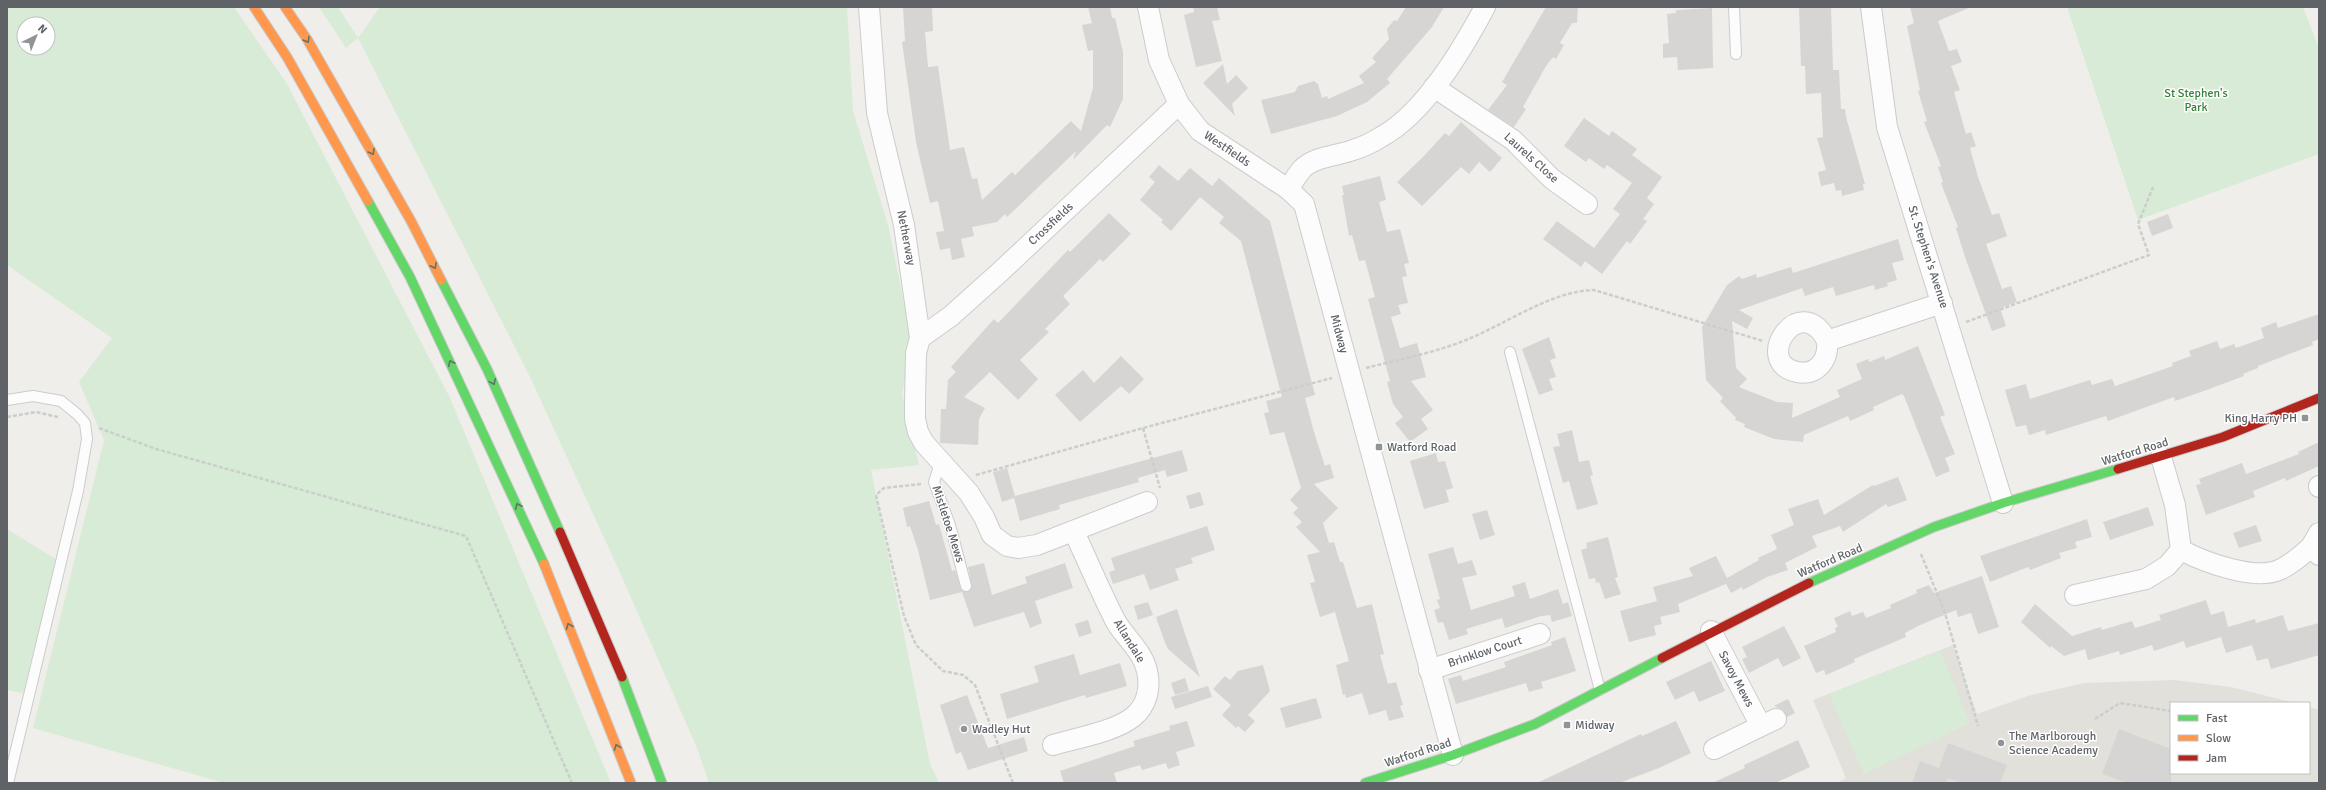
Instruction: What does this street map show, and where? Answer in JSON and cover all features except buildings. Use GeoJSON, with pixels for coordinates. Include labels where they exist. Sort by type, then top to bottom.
{"type":"FeatureCollection","features":[{"type":"Feature","properties":{"kind":"main road"},"geometry":{"type":"LineString","coordinates":[[254,7],[287,57],[410,277],[535,542],[631,783]]}},
{"type":"Feature","properties":{"kind":"main road"},"geometry":{"type":"LineString","coordinates":[[285,7],[306,39],[411,221],[487,369],[609,643],[662,783]]}},
{"type":"Feature","properties":{"kind":"main road","name":"Watford Road"},"geometry":{"type":"LineString","coordinates":[[1365,783],[1453,754],[1535,724],[1711,631],[1795,589],[1934,527],[2003,503],[2161,457],[2223,437],[2319,398]]}},
{"type":"Feature","properties":{"kind":"street","name":"Netherway"},"geometry":{"type":"LineString","coordinates":[[868,7],[877,113],[904,225],[920,338],[916,353],[915,419],[924,443],[940,463]]}},
{"type":"Feature","properties":{"kind":"street","name":"Westfields"},"geometry":{"type":"LineString","coordinates":[[1148,7],[1159,60],[1179,104],[1200,131],[1288,189]]}},
{"type":"Feature","properties":{"kind":"street"},"geometry":{"type":"LineString","coordinates":[[1288,189],[1302,169],[1309,163],[1353,150],[1382,137],[1394,129],[1419,106],[1472,32],[1485,7]]}},
{"type":"Feature","properties":{"kind":"street","name":"St. Stephen's Avenue"},"geometry":{"type":"LineString","coordinates":[[1871,7],[1887,127],[1951,328],[2003,503]]}},
{"type":"Feature","properties":{"kind":"street","name":"Laurels Close"},"geometry":{"type":"LineString","coordinates":[[1434,87],[1513,140],[1552,178],[1587,204]]}},
{"type":"Feature","properties":{"kind":"street","name":"Crossfields"},"geometry":{"type":"LineString","coordinates":[[920,338],[951,316],[995,277],[1179,104]]}},
{"type":"Feature","properties":{"kind":"street","name":"Midway"},"geometry":{"type":"LineString","coordinates":[[1288,189],[1298,196],[1307,212],[1429,670],[1453,754]]}},
{"type":"Feature","properties":{"kind":"street"},"geometry":{"type":"LineString","coordinates":[[1827,341],[1942,303]]}},
{"type":"Feature","properties":{"kind":"street"},"geometry":{"type":"LineString","coordinates":[[1803,323],[1816,327],[1823,332],[1827,341],[1828,350],[1824,361],[1818,368],[1802,373],[1794,371],[1782,361],[1778,346],[1787,329],[1803,323]]}},
{"type":"Feature","properties":{"kind":"street"},"geometry":{"type":"LineString","coordinates":[[2074,595],[2146,579],[2167,566],[2181,550],[2175,505],[2161,457]]}},
{"type":"Feature","properties":{"kind":"street"},"geometry":{"type":"LineString","coordinates":[[940,463],[958,480],[977,505],[992,535],[1007,546],[1018,548],[1037,545],[1074,532],[1147,502]]}},
{"type":"Feature","properties":{"kind":"street","name":"Allandale"},"geometry":{"type":"LineString","coordinates":[[1053,744],[1119,725],[1133,718],[1144,703],[1149,683],[1147,669],[1142,658],[1115,620],[1074,532]]}},
{"type":"Feature","properties":{"kind":"street"},"geometry":{"type":"LineString","coordinates":[[2181,550],[2195,558],[2248,573],[2265,574],[2281,570],[2316,545]]}},
{"type":"Feature","properties":{"kind":"street","name":"Savoy Mews"},"geometry":{"type":"LineString","coordinates":[[1711,631],[1769,722],[1714,749]]}},
{"type":"Feature","properties":{"kind":"street","name":"Brinklow Court"},"geometry":{"type":"LineString","coordinates":[[1429,670],[1540,634]]}},
{"type":"Feature","properties":{"kind":"lane"},"geometry":{"type":"LineString","coordinates":[[1734,7],[1736,54]]}},
{"type":"Feature","properties":{"kind":"lane"},"geometry":{"type":"LineString","coordinates":[[1510,352],[1600,690]]}},
{"type":"Feature","properties":{"kind":"lane"},"geometry":{"type":"LineString","coordinates":[[7,400],[33,396],[61,401],[77,414],[85,423],[87,439],[78,491],[8,783]]}},
{"type":"Feature","properties":{"kind":"lane","name":"Mistletoe Mews"},"geometry":{"type":"LineString","coordinates":[[940,463],[934,482],[950,525],[966,586]]}},
{"type":"Feature","properties":{"kind":"path"},"geometry":{"type":"LineString","coordinates":[[1951,328],[2149,255],[2138,224],[2153,188]]}},
{"type":"Feature","properties":{"kind":"path"},"geometry":{"type":"LineString","coordinates":[[958,480],[1143,428],[1465,341],[1557,298],[1580,290],[1594,290],[1778,346]]}},
{"type":"Feature","properties":{"kind":"path"},"geometry":{"type":"LineString","coordinates":[[7,417],[36,412],[85,423],[156,449],[466,536],[572,783]]}},
{"type":"Feature","properties":{"kind":"path"},"geometry":{"type":"LineString","coordinates":[[1143,428],[1160,488],[1147,502]]}},
{"type":"Feature","properties":{"kind":"path"},"geometry":{"type":"LineString","coordinates":[[934,482],[884,488],[876,495],[904,616],[916,645],[937,666],[943,671],[962,675],[975,685],[1013,783]]}},
{"type":"Feature","properties":{"kind":"path"},"geometry":{"type":"LineString","coordinates":[[1914,536],[1945,613],[1978,726]]}},
{"type":"Feature","properties":{"kind":"path"},"geometry":{"type":"LineString","coordinates":[[2095,719],[2120,703],[2170,711]]}},
{"type":"Feature","properties":{"kind":"shaded area","name":"The Marlborough Science Academy"},"geometry":{"type":"Polygon","coordinates":[[[1953,645],[1977,714],[2028,696],[2084,683],[2174,680],[2231,687],[2291,702],[2170,702],[2170,774],[2310,774],[2310,707],[2319,710],[2319,783],[1837,783],[1846,778],[1813,700],[1953,645]]]}},
{"type":"Feature","properties":{"kind":"green space"},"geometry":{"type":"Polygon","coordinates":[[[7,7],[234,7],[287,84],[450,398],[611,783],[224,783],[33,728],[104,440],[79,382],[112,338],[7,265],[7,7]]]}},
{"type":"Feature","properties":{"kind":"green space"},"geometry":{"type":"Polygon","coordinates":[[[319,7],[338,7],[358,38],[346,48],[319,7]]]}},
{"type":"Feature","properties":{"kind":"green space"},"geometry":{"type":"Polygon","coordinates":[[[380,7],[847,7],[853,111],[888,225],[912,342],[902,394],[919,465],[871,470],[930,764],[939,783],[709,783],[697,748],[617,566],[530,377],[358,38],[380,7]]]}},
{"type":"Feature","properties":{"kind":"green space","name":"St Stephen's Park"},"geometry":{"type":"Polygon","coordinates":[[[2067,7],[2303,7],[2319,48],[2319,154],[2138,220],[2067,7]]]}},
{"type":"Feature","properties":{"kind":"green space"},"geometry":{"type":"Polygon","coordinates":[[[7,529],[57,560],[23,693],[7,690],[7,529]]]}},
{"type":"Feature","properties":{"kind":"green space"},"geometry":{"type":"Polygon","coordinates":[[[1940,651],[1970,723],[1864,774],[1829,694],[1940,651]]]}},
{"type":"Feature","properties":{"kind":"traffic: fast"},"geometry":{"type":"LineString","coordinates":[[368,201],[410,277],[544,564]]}},
{"type":"Feature","properties":{"kind":"traffic: fast"},"geometry":{"type":"LineString","coordinates":[[441,280],[487,369],[560,532]]}},
{"type":"Feature","properties":{"kind":"traffic: fast"},"geometry":{"type":"LineString","coordinates":[[1809,583],[1934,527],[2003,503],[2118,469]]}},
{"type":"Feature","properties":{"kind":"traffic: fast"},"geometry":{"type":"LineString","coordinates":[[1365,783],[1453,755],[1535,724],[1662,658]]}},
{"type":"Feature","properties":{"kind":"traffic: fast"},"geometry":{"type":"LineString","coordinates":[[622,677],[662,783]]}},
{"type":"Feature","properties":{"kind":"traffic: slow"},"geometry":{"type":"LineString","coordinates":[[254,7],[287,57],[368,201]]}},
{"type":"Feature","properties":{"kind":"traffic: slow"},"geometry":{"type":"LineString","coordinates":[[285,7],[307,39],[411,221],[441,280]]}},
{"type":"Feature","properties":{"kind":"traffic: slow"},"geometry":{"type":"LineString","coordinates":[[544,564],[631,783]]}},
{"type":"Feature","properties":{"kind":"traffic: jam"},"geometry":{"type":"LineString","coordinates":[[2118,469],[2223,437],[2319,398]]}},
{"type":"Feature","properties":{"kind":"traffic: jam"},"geometry":{"type":"LineString","coordinates":[[560,532],[622,677]]}},
{"type":"Feature","properties":{"kind":"traffic: jam"},"geometry":{"type":"LineString","coordinates":[[1662,658],[1809,583]]}},
{"type":"Feature","properties":{"kind":"place","name":"King Harry PH"},"geometry":{"type":"Point","coordinates":[2305,418]}},
{"type":"Feature","properties":{"kind":"place","name":"Watford Road"},"geometry":{"type":"Point","coordinates":[1379,447]}},
{"type":"Feature","properties":{"kind":"place","name":"Midway"},"geometry":{"type":"Point","coordinates":[1567,725]}},
{"type":"Feature","properties":{"kind":"place","name":"Wadley Hut"},"geometry":{"type":"Point","coordinates":[964,729]}},
{"type":"Feature","properties":{"kind":"place","name":"The Marlborough Science Academy"},"geometry":{"type":"Point","coordinates":[2001,743]}}]}
